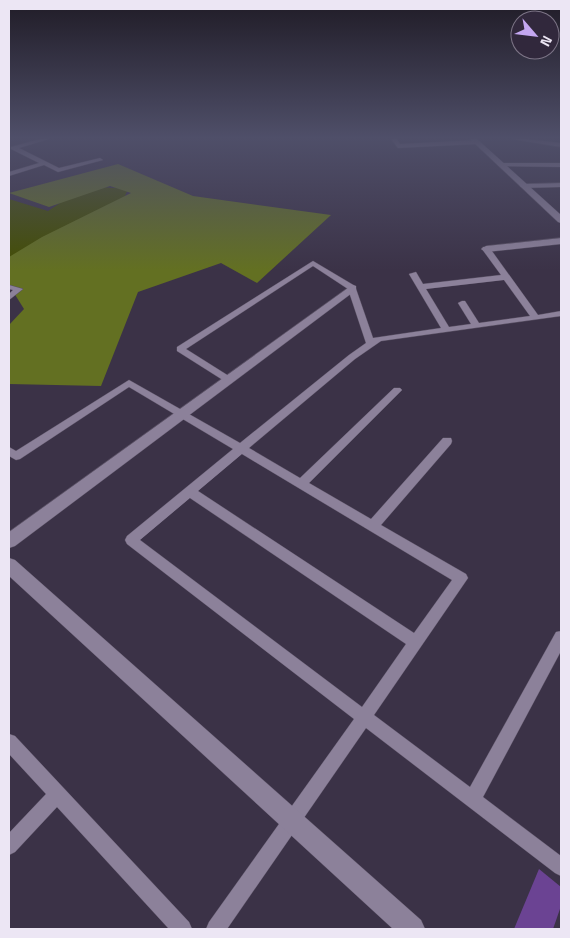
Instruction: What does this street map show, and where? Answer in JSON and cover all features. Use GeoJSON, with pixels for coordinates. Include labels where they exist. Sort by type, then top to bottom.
{"type":"FeatureCollection","features":[{"type":"Feature","properties":{"kind":"street"},"geometry":{"type":"LineString","coordinates":[[520,183],[561,220]]}},
{"type":"Feature","properties":{"kind":"street"},"geometry":{"type":"LineString","coordinates":[[523,186],[561,185]]}},
{"type":"Feature","properties":{"kind":"street"},"geometry":{"type":"LineString","coordinates":[[536,318],[486,249],[561,241]]}},
{"type":"Feature","properties":{"kind":"street"},"geometry":{"type":"LineString","coordinates":[[229,380],[180,348],[313,263],[352,288],[370,344]]}},
{"type":"Feature","properties":{"kind":"street"},"geometry":{"type":"LineString","coordinates":[[413,274],[447,330]]}},
{"type":"Feature","properties":{"kind":"street"},"geometry":{"type":"LineString","coordinates":[[421,287],[506,277]]}},
{"type":"Feature","properties":{"kind":"street"},"geometry":{"type":"LineString","coordinates":[[9,287],[19,289],[9,298]]}},
{"type":"Feature","properties":{"kind":"street"},"geometry":{"type":"LineString","coordinates":[[9,541],[352,288]]}},
{"type":"Feature","properties":{"kind":"street"},"geometry":{"type":"LineString","coordinates":[[462,303],[477,326]]}},
{"type":"Feature","properties":{"kind":"street"},"geometry":{"type":"LineString","coordinates":[[561,314],[378,340],[370,344],[131,540],[363,719],[561,868]]}},
{"type":"Feature","properties":{"kind":"street"},"geometry":{"type":"LineString","coordinates":[[9,451],[16,456],[130,383],[461,578],[216,929]]}},
{"type":"Feature","properties":{"kind":"street"},"geometry":{"type":"LineString","coordinates":[[301,484],[397,390]]}},
{"type":"Feature","properties":{"kind":"street"},"geometry":{"type":"LineString","coordinates":[[372,526],[447,441]]}},
{"type":"Feature","properties":{"kind":"street"},"geometry":{"type":"LineString","coordinates":[[190,492],[415,642]]}},
{"type":"Feature","properties":{"kind":"street"},"geometry":{"type":"LineString","coordinates":[[9,565],[412,929]]}},
{"type":"Feature","properties":{"kind":"street"},"geometry":{"type":"LineString","coordinates":[[472,800],[561,637]]}},
{"type":"Feature","properties":{"kind":"street"},"geometry":{"type":"LineString","coordinates":[[9,742],[182,929]]}},
{"type":"Feature","properties":{"kind":"street"},"geometry":{"type":"LineString","coordinates":[[9,846],[57,795]]}},
{"type":"Feature","properties":{"kind":"green space"},"geometry":{"type":"Polygon","coordinates":[[[47,183],[162,183],[193,196],[331,215],[257,283],[221,263],[138,292],[101,386],[9,384],[9,325],[24,309],[9,285],[9,257],[42,237],[131,193],[110,186],[49,207],[9,193],[47,183]]]}},
{"type":"Feature","properties":{"kind":"green space"},"geometry":{"type":"Polygon","coordinates":[[[86,186],[128,189],[116,216],[9,284],[9,199],[48,211],[86,186]]]}},
{"type":"Feature","properties":{"kind":"building"},"geometry":{"type":"Polygon","coordinates":[[[539,869],[561,887],[561,906],[553,929],[514,929],[539,869]]]}}]}
